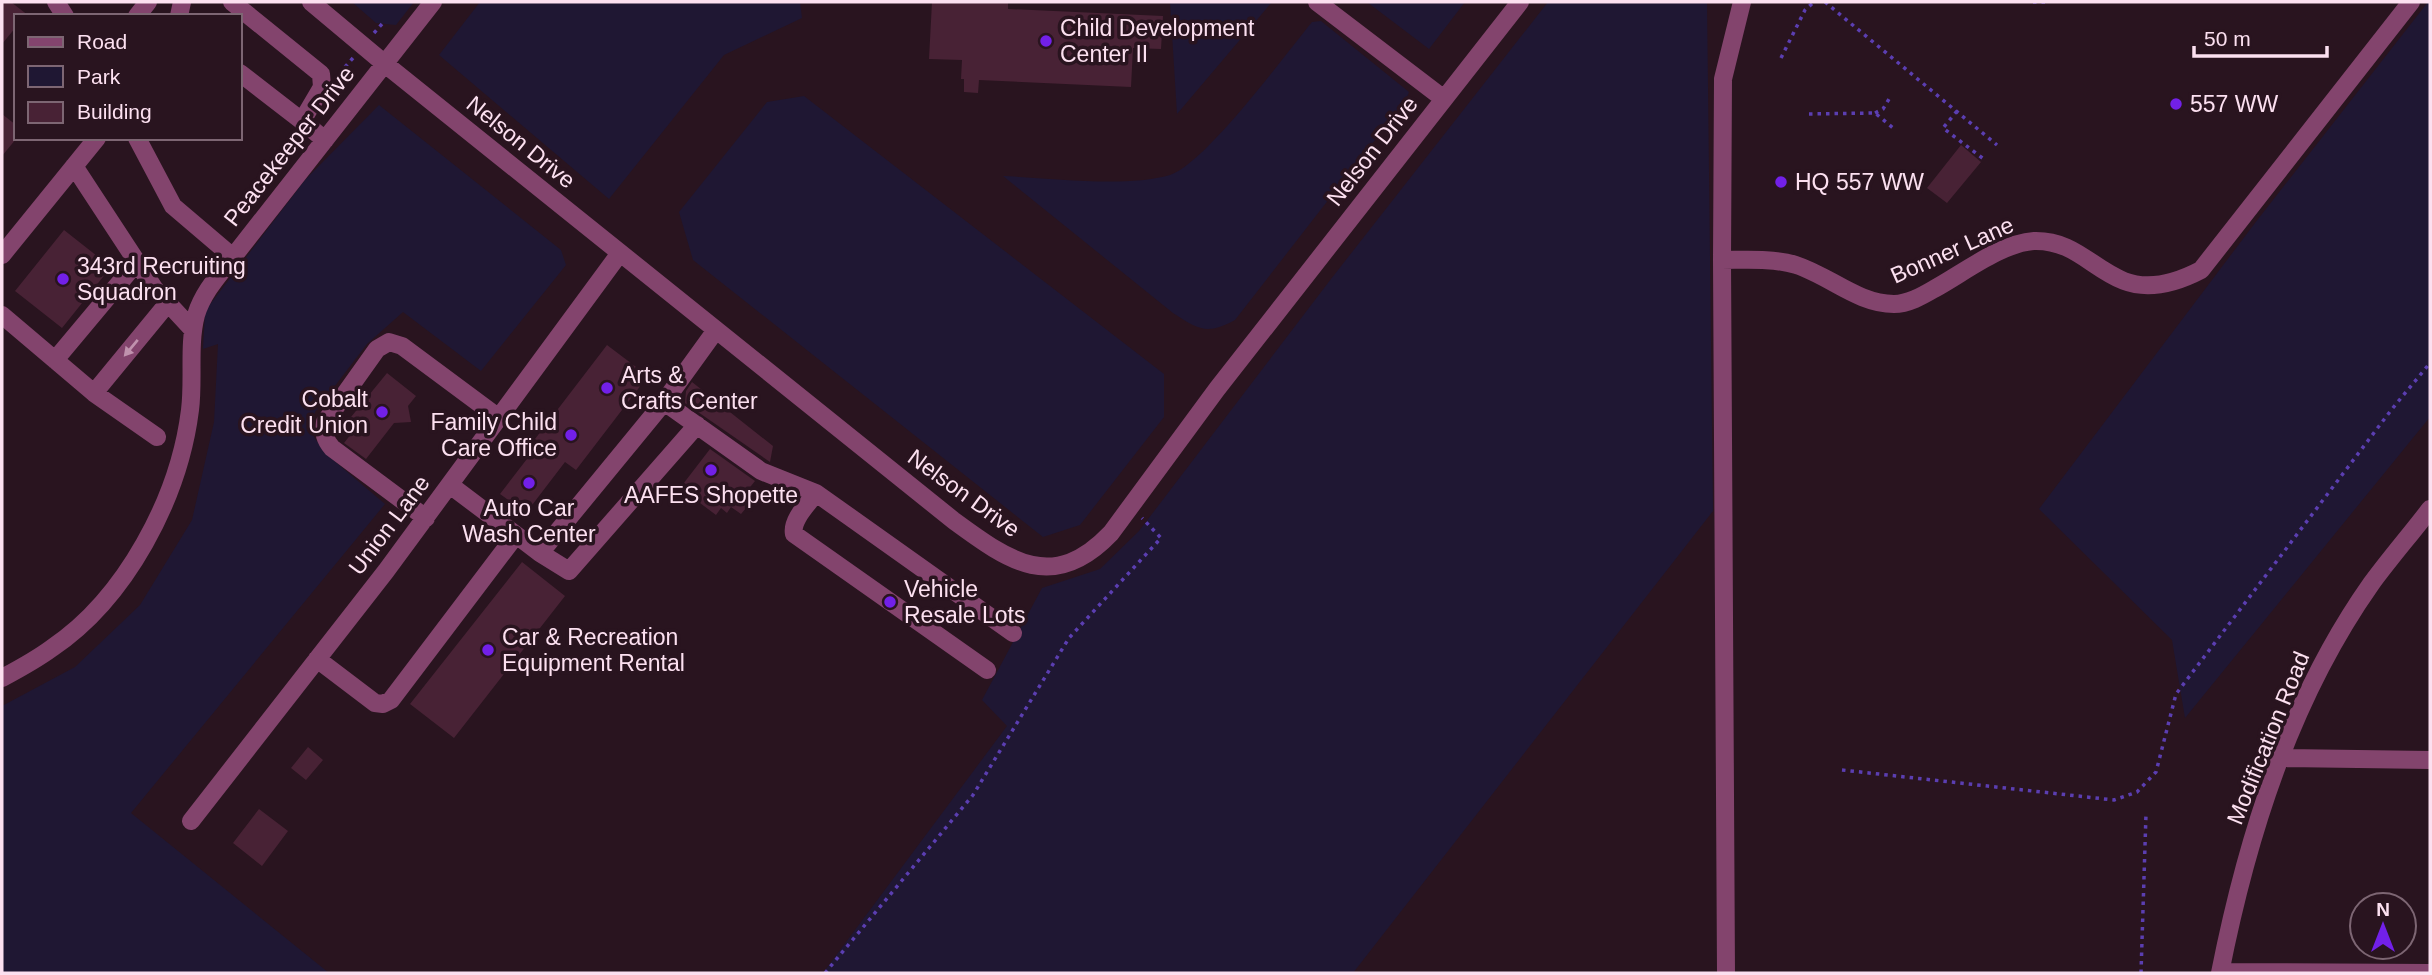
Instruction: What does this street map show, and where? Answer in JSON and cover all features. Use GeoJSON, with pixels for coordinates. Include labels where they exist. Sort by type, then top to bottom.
{"type":"FeatureCollection","features":[{"type":"Feature","properties":{"kind":"street"},"geometry":{"type":"LineString","coordinates":[[232,2],[321,74],[322,87],[302,121]]}},
{"type":"Feature","properties":{"kind":"street","name":"Nelson Drive"},"geometry":{"type":"LineString","coordinates":[[311,2],[953,520],[1004,556],[1041,566],[1063,566],[1080,560],[1097,548],[1217,389],[1520,2]]}},
{"type":"Feature","properties":{"kind":"street","name":"Peacekeeper Drive"},"geometry":{"type":"LineString","coordinates":[[2,678],[52,649],[72,633],[116,585],[141,551],[164,507],[181,455],[190,413],[194,330],[200,303],[208,289],[433,2]]}},
{"type":"Feature","properties":{"kind":"street"},"geometry":{"type":"LineString","coordinates":[[1317,2],[1444,99]]}},
{"type":"Feature","properties":{"kind":"street"},"geometry":{"type":"LineString","coordinates":[[1726,973],[1723,79],[1742,2]]}},
{"type":"Feature","properties":{"kind":"street","name":"Bonner Lane"},"geometry":{"type":"LineString","coordinates":[[1722,260],[1762,260],[1794,264],[1876,303],[1897,305],[1915,299],[2008,247],[2031,241],[2051,242],[2073,249],[2124,281],[2145,285],[2179,282],[2201,270],[2411,2]]}},
{"type":"Feature","properties":{"kind":"street"},"geometry":{"type":"LineString","coordinates":[[242,74],[325,140]]}},
{"type":"Feature","properties":{"kind":"street"},"geometry":{"type":"LineString","coordinates":[[2,255],[95,140]]}},
{"type":"Feature","properties":{"kind":"street"},"geometry":{"type":"LineString","coordinates":[[138,140],[173,206],[233,257]]}},
{"type":"Feature","properties":{"kind":"street"},"geometry":{"type":"LineString","coordinates":[[74,166],[154,288],[194,330]]}},
{"type":"Feature","properties":{"kind":"street","name":"Union Lane"},"geometry":{"type":"LineString","coordinates":[[191,821],[426,518],[621,253]]}},
{"type":"Feature","properties":{"kind":"street"},"geometry":{"type":"LineString","coordinates":[[55,360],[137,262]]}},
{"type":"Feature","properties":{"kind":"street"},"geometry":{"type":"LineString","coordinates":[[94,393],[168,303]]}},
{"type":"Feature","properties":{"kind":"street"},"geometry":{"type":"LineString","coordinates":[[2,315],[94,393],[157,437]]}},
{"type":"Feature","properties":{"kind":"street"},"geometry":{"type":"LineString","coordinates":[[540,553],[664,402],[716,330]]}},
{"type":"Feature","properties":{"kind":"street"},"geometry":{"type":"LineString","coordinates":[[426,518],[326,441],[323,430],[325,422],[377,349],[390,342],[402,346],[499,418]]}},
{"type":"Feature","properties":{"kind":"street"},"geometry":{"type":"LineString","coordinates":[[664,402],[761,471],[816,493],[1013,633]]}},
{"type":"Feature","properties":{"kind":"street"},"geometry":{"type":"LineString","coordinates":[[450,485],[565,571],[572,569],[697,425]]}},
{"type":"Feature","properties":{"kind":"street"},"geometry":{"type":"LineString","coordinates":[[816,493],[795,522],[792,528],[794,534],[987,670]]}},
{"type":"Feature","properties":{"kind":"street","name":"Modification Road"},"geometry":{"type":"LineString","coordinates":[[2220,973],[2248,851],[2300,712],[2331,649],[2371,585],[2430,509]]}},
{"type":"Feature","properties":{"kind":"street"},"geometry":{"type":"LineString","coordinates":[[317,659],[375,703],[391,701],[516,535]]}},
{"type":"Feature","properties":{"kind":"street"},"geometry":{"type":"LineString","coordinates":[[2281,758],[2430,760]]}},
{"type":"Feature","properties":{"kind":"street"},"geometry":{"type":"LineString","coordinates":[[2220,973],[2430,973]]}},
{"type":"Feature","properties":{"kind":"path"},"geometry":{"type":"LineString","coordinates":[[1781,58],[1805,10],[1814,2]]}},
{"type":"Feature","properties":{"kind":"path"},"geometry":{"type":"LineString","coordinates":[[1825,2],[1997,145]]}},
{"type":"Feature","properties":{"kind":"path"},"geometry":{"type":"LineString","coordinates":[[2033,2],[2049,2]]}},
{"type":"Feature","properties":{"kind":"path"},"geometry":{"type":"LineString","coordinates":[[1809,114],[1875,113],[1883,109],[1889,99]]}},
{"type":"Feature","properties":{"kind":"path"},"geometry":{"type":"LineString","coordinates":[[1957,111],[1943,128],[1985,160]]}},
{"type":"Feature","properties":{"kind":"path"},"geometry":{"type":"LineString","coordinates":[[1875,113],[1893,128]]}},
{"type":"Feature","properties":{"kind":"path"},"geometry":{"type":"LineString","coordinates":[[1842,770],[2114,800],[2137,792],[2156,772],[2176,694],[2430,363]]}},
{"type":"Feature","properties":{"kind":"path"},"geometry":{"type":"LineString","coordinates":[[825,973],[972,795],[1069,638],[1161,538],[1131,506]]}},
{"type":"Feature","properties":{"kind":"path"},"geometry":{"type":"LineString","coordinates":[[2141,973],[2146,814]]}},
{"type":"Feature","properties":{"kind":"green space"},"geometry":{"type":"Polygon","coordinates":[[[352,2],[414,2],[396,25],[376,23],[352,2]]]}},
{"type":"Feature","properties":{"kind":"green space"},"geometry":{"type":"Polygon","coordinates":[[[480,2],[800,2],[802,18],[724,55],[609,199],[439,55],[480,2]]]}},
{"type":"Feature","properties":{"kind":"green space"},"geometry":{"type":"Polygon","coordinates":[[[1170,2],[1272,2],[1177,114],[1170,2]]]}},
{"type":"Feature","properties":{"kind":"green space"},"geometry":{"type":"Polygon","coordinates":[[[1367,2],[1465,2],[1429,49],[1367,2]]]}},
{"type":"Feature","properties":{"kind":"green space"},"geometry":{"type":"Polygon","coordinates":[[[1548,2],[1707,2],[1713,511],[1353,973],[823,973],[1007,726],[982,700],[1042,588],[1100,569],[1139,531],[1331,279],[1548,2]]]}},
{"type":"Feature","properties":{"kind":"green space"},"geometry":{"type":"Polygon","coordinates":[[[2428,2],[2430,417],[2185,718],[2172,640],[2039,509],[2255,223],[2428,2]]]}},
{"type":"Feature","properties":{"kind":"green space"},"geometry":{"type":"Polygon","coordinates":[[[1321,21],[1409,92],[1406,100],[1235,320],[1225,325],[1210,329],[1197,327],[1173,313],[1003,176],[1110,182],[1170,175],[1185,167],[1203,151],[1244,107],[1312,22],[1321,21]]]}},
{"type":"Feature","properties":{"kind":"green space"},"geometry":{"type":"Polygon","coordinates":[[[804,96],[1164,374],[1164,417],[1080,525],[1043,537],[693,260],[679,212],[767,102],[804,96]]]}},
{"type":"Feature","properties":{"kind":"green space"},"geometry":{"type":"Polygon","coordinates":[[[379,105],[561,250],[566,265],[481,371],[403,312],[367,344],[315,412],[314,437],[325,453],[385,504],[131,813],[329,973],[2,973],[2,706],[75,667],[140,605],[192,520],[214,422],[218,344],[203,349],[205,311],[305,180],[379,105]]]}},
{"type":"Feature","properties":{"kind":"building"},"geometry":{"type":"Polygon","coordinates":[[[2,2],[11,2],[26,14],[14,14],[14,29],[2,44],[2,2]]]}},
{"type":"Feature","properties":{"kind":"building","name":"Child Development Center II"},"geometry":{"type":"Polygon","coordinates":[[[932,2],[1008,2],[1008,9],[1163,16],[1161,49],[1133,48],[1131,87],[979,80],[978,93],[964,92],[964,79],[961,79],[962,60],[929,59],[932,2]]]}},
{"type":"Feature","properties":{"kind":"building"},"geometry":{"type":"Polygon","coordinates":[[[2,114],[14,123],[15,140],[2,156],[2,114]]]}},
{"type":"Feature","properties":{"kind":"building"},"geometry":{"type":"Polygon","coordinates":[[[1961,145],[1981,162],[1947,203],[1927,188],[1961,145]]]}},
{"type":"Feature","properties":{"kind":"building","name":"343rd Recruiting Squadron"},"geometry":{"type":"Polygon","coordinates":[[[64,230],[111,267],[62,328],[15,291],[64,230]]]}},
{"type":"Feature","properties":{"kind":"building"},"geometry":{"type":"Polygon","coordinates":[[[607,345],[648,376],[576,470],[565,462],[526,513],[500,494],[540,442],[535,439],[607,345]]]}},
{"type":"Feature","properties":{"kind":"building","name":"Cobalt Credit Union"},"geometry":{"type":"Polygon","coordinates":[[[387,373],[416,396],[408,406],[411,422],[394,423],[366,459],[344,443],[359,424],[351,417],[387,373]]]}},
{"type":"Feature","properties":{"kind":"building"},"geometry":{"type":"Polygon","coordinates":[[[692,382],[773,446],[770,462],[685,403],[686,391],[692,382]]]}},
{"type":"Feature","properties":{"kind":"building","name":"AAFES Shopette"},"geometry":{"type":"Polygon","coordinates":[[[710,449],[755,481],[743,496],[751,502],[741,514],[731,507],[727,513],[721,508],[716,515],[680,488],[710,449]]]}},
{"type":"Feature","properties":{"kind":"building","name":"Car & Recreation Equipment Rental"},"geometry":{"type":"Polygon","coordinates":[[[522,562],[565,596],[454,738],[410,704],[522,562]]]}},
{"type":"Feature","properties":{"kind":"building"},"geometry":{"type":"Polygon","coordinates":[[[308,747],[323,760],[306,780],[291,768],[308,747]]]}},
{"type":"Feature","properties":{"kind":"building"},"geometry":{"type":"Polygon","coordinates":[[[259,809],[288,831],[262,866],[233,843],[259,809]]]}},
{"type":"Feature","properties":{"kind":"place","name":"Child Development Center II"},"geometry":{"type":"Point","coordinates":[1046,41]}},
{"type":"Feature","properties":{"kind":"place","name":"557 WW"},"geometry":{"type":"Point","coordinates":[2176,104]}},
{"type":"Feature","properties":{"kind":"place","name":"HQ 557 WW"},"geometry":{"type":"Point","coordinates":[1781,182]}},
{"type":"Feature","properties":{"kind":"place","name":"343rd Recruiting Squadron"},"geometry":{"type":"Point","coordinates":[63,279]}},
{"type":"Feature","properties":{"kind":"place","name":"Arts & Crafts Center"},"geometry":{"type":"Point","coordinates":[607,388]}},
{"type":"Feature","properties":{"kind":"place","name":"Cobalt Credit Union"},"geometry":{"type":"Point","coordinates":[382,412]}},
{"type":"Feature","properties":{"kind":"place","name":"Family Child Care Office"},"geometry":{"type":"Point","coordinates":[571,435]}},
{"type":"Feature","properties":{"kind":"place","name":"AAFES Shopette"},"geometry":{"type":"Point","coordinates":[711,470]}},
{"type":"Feature","properties":{"kind":"place","name":"Auto Car Wash Center"},"geometry":{"type":"Point","coordinates":[529,483]}},
{"type":"Feature","properties":{"kind":"place","name":"Vehicle Resale Lots"},"geometry":{"type":"Point","coordinates":[890,602]}},
{"type":"Feature","properties":{"kind":"place","name":"Car & Recreation Equipment Rental"},"geometry":{"type":"Point","coordinates":[488,650]}}]}
